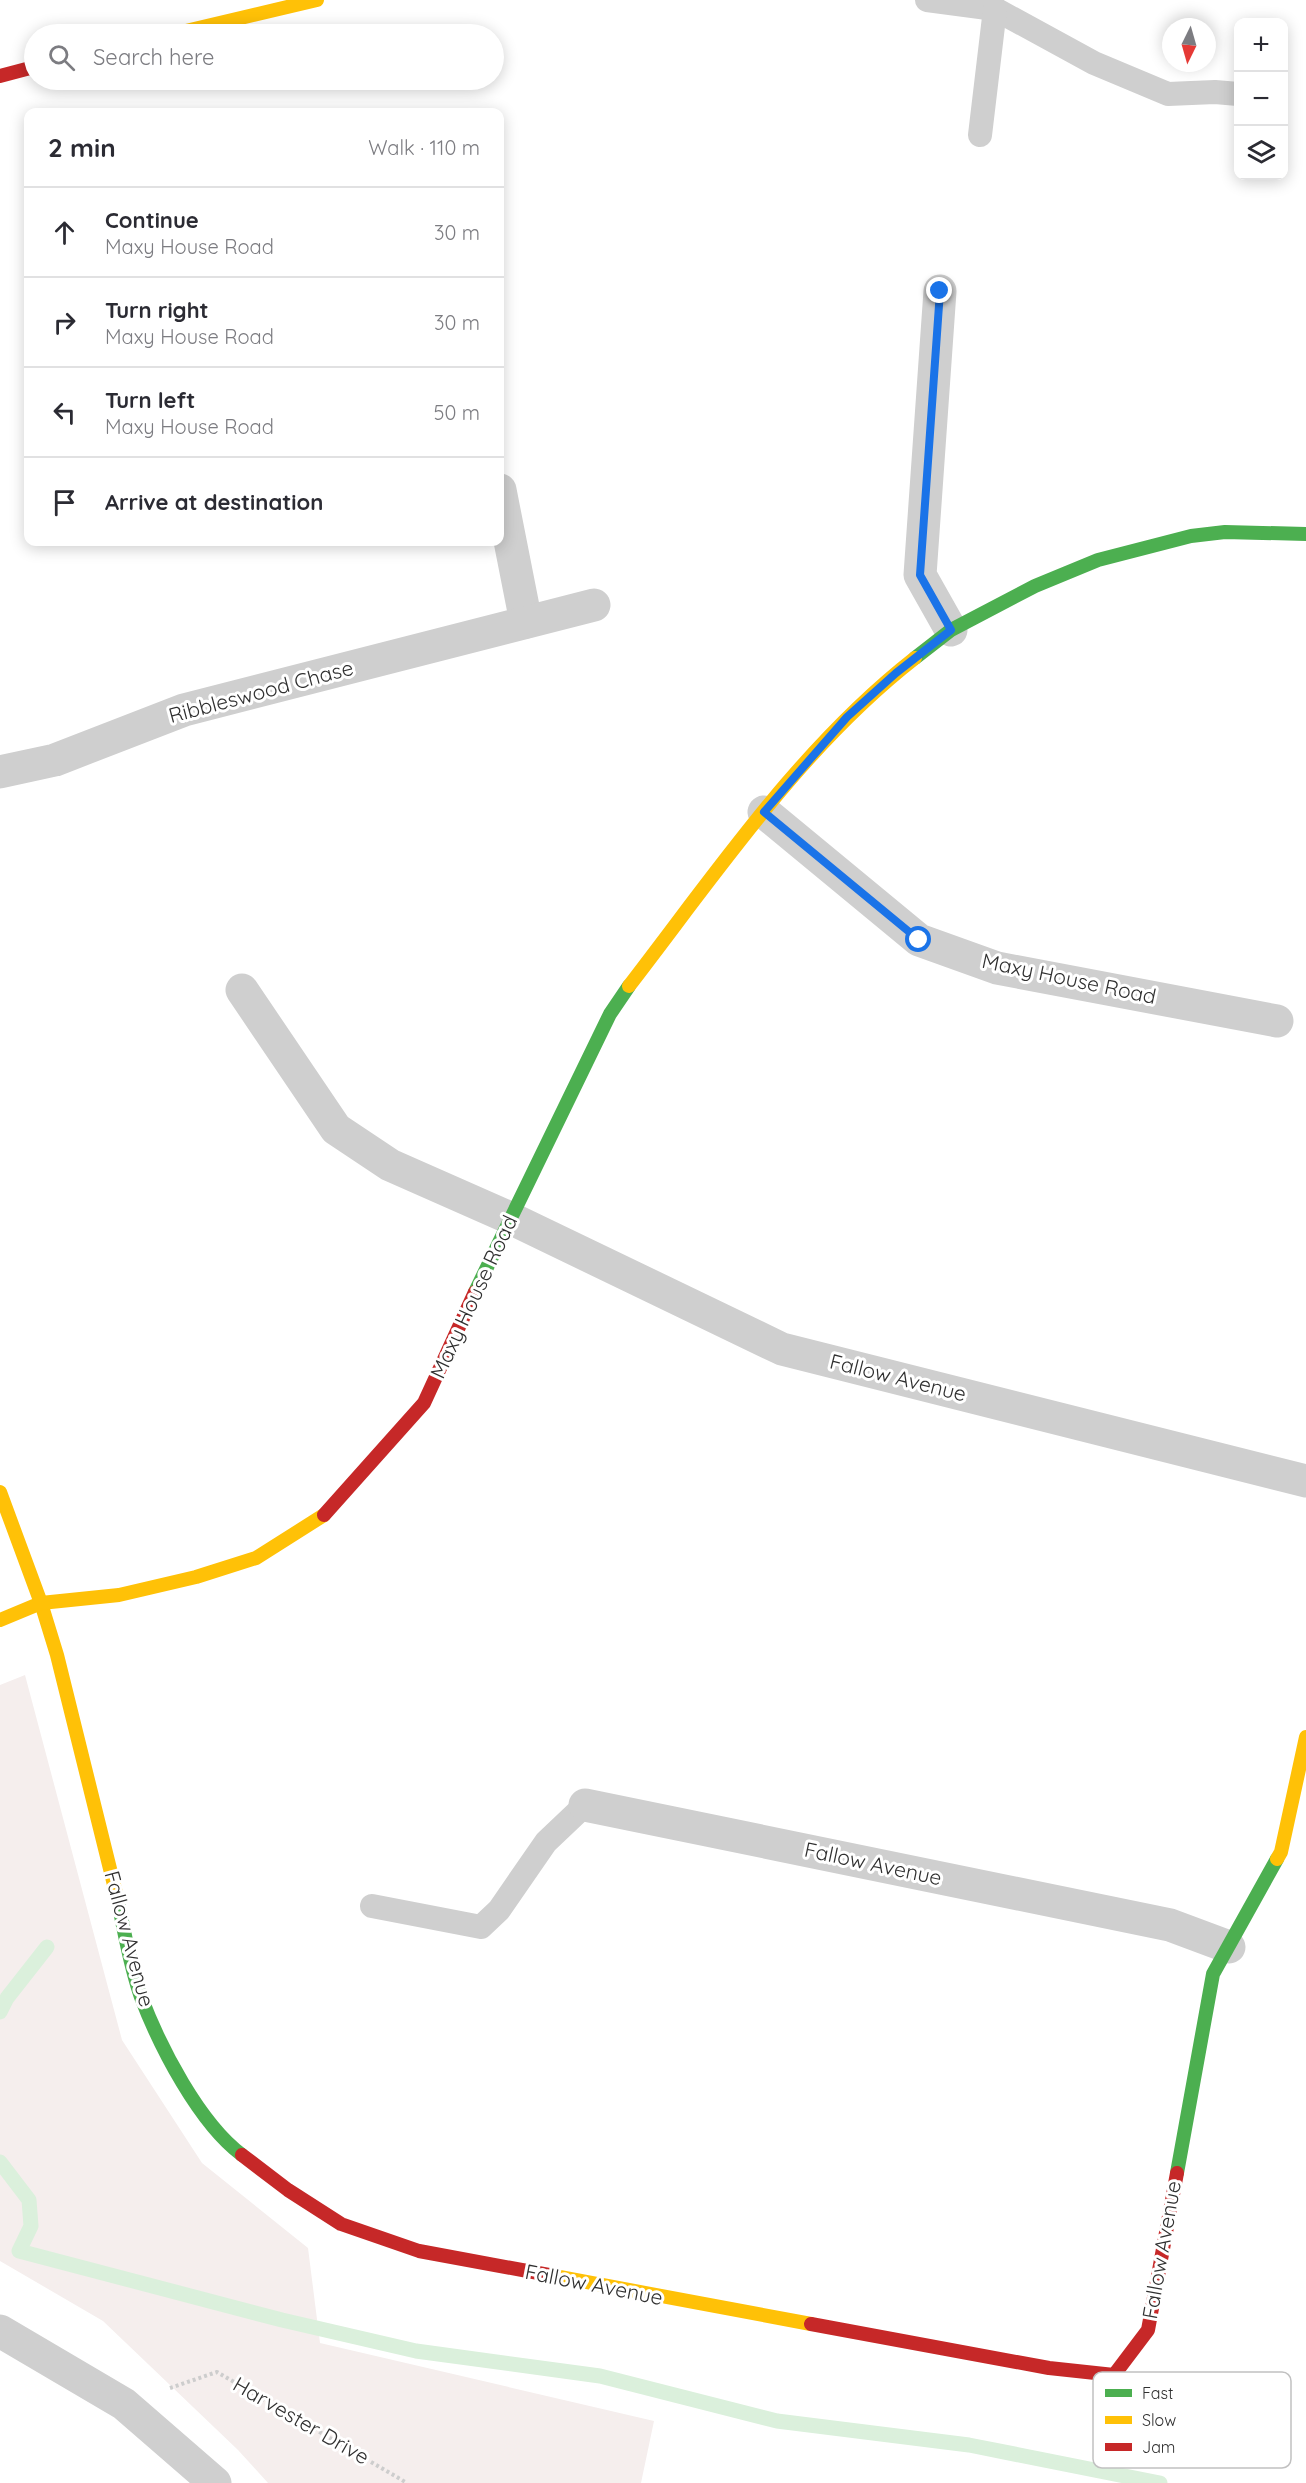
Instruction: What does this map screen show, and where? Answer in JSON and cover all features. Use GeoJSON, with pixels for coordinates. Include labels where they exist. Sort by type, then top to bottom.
{"type":"FeatureCollection","features":[{"type":"Feature","properties":{"kind":"street"},"geometry":{"type":"LineString","coordinates":[[215,24],[318,0]]}},
{"type":"Feature","properties":{"kind":"street"},"geometry":{"type":"LineString","coordinates":[[0,76],[24,70]]}},
{"type":"Feature","properties":{"kind":"street"},"geometry":{"type":"LineString","coordinates":[[940,291],[920,575],[951,630]]}},
{"type":"Feature","properties":{"kind":"street"},"geometry":{"type":"LineString","coordinates":[[504,510],[526,622]]}},
{"type":"Feature","properties":{"kind":"street","name":"Maxy House Road"},"geometry":{"type":"LineString","coordinates":[[0,1620],[41,1603],[119,1595],[196,1577],[255,1558],[322,1518],[424,1403],[510,1218],[610,1014],[635,978],[764,812],[847,717],[896,673],[951,630],[1035,586],[1098,560],[1191,536],[1225,532],[1306,534]]}},
{"type":"Feature","properties":{"kind":"street","name":"Ribbleswood Chase"},"geometry":{"type":"LineString","coordinates":[[0,772],[55,760],[184,710],[594,605]]}},
{"type":"Feature","properties":{"kind":"street","name":"Maxy House Road"},"geometry":{"type":"LineString","coordinates":[[764,812],[919,940],[997,968],[1277,1021]]}},
{"type":"Feature","properties":{"kind":"street","name":"Fallow Avenue"},"geometry":{"type":"LineString","coordinates":[[242,990],[336,1128],[390,1165],[510,1218],[782,1349],[1306,1481]]}},
{"type":"Feature","properties":{"kind":"street"},"geometry":{"type":"LineString","coordinates":[[0,1492],[41,1603]]}},
{"type":"Feature","properties":{"kind":"street","name":"Fallow Avenue"},"geometry":{"type":"LineString","coordinates":[[41,1603],[57,1655],[141,1996],[178,2076],[224,2142],[288,2190],[341,2224],[419,2251],[1049,2368],[1093,2373]]}},
{"type":"Feature","properties":{"kind":"street","name":"Fallow Avenue"},"geometry":{"type":"LineString","coordinates":[[1116,2372],[1148,2330],[1213,1974],[1281,1852],[1306,1737]]}},
{"type":"Feature","properties":{"kind":"street","name":"Fallow Avenue"},"geometry":{"type":"LineString","coordinates":[[585,1805],[1170,1926],[1229,1947]]}},
{"type":"Feature","properties":{"kind":"street"},"geometry":{"type":"LineString","coordinates":[[0,2331],[124,2404],[215,2483]]}},
{"type":"Feature","properties":{"kind":"lane"},"geometry":{"type":"LineString","coordinates":[[927,0],[995,9],[1094,63],[1168,94],[1234,94]]}},
{"type":"Feature","properties":{"kind":"lane"},"geometry":{"type":"LineString","coordinates":[[980,135],[995,9]]}},
{"type":"Feature","properties":{"kind":"lane"},"geometry":{"type":"LineString","coordinates":[[372,1906],[481,1927],[499,1910],[546,1842],[585,1805]]}},
{"type":"Feature","properties":{"kind":"path","name":"Harvester Drive"},"geometry":{"type":"LineString","coordinates":[[124,2404],[216,2372],[407,2483]]}},
{"type":"Feature","properties":{"kind":"shaded area"},"geometry":{"type":"Polygon","coordinates":[[[25,1675],[122,2040],[202,2163],[308,2248],[320,2343],[654,2421],[641,2483],[268,2483],[238,2450],[103,2321],[0,2261],[0,1685],[25,1675]]]}},
{"type":"Feature","properties":{"kind":"waterway"},"geometry":{"type":"LineString","coordinates":[[0,2012],[7,1998],[47,1947]]}},
{"type":"Feature","properties":{"kind":"waterway"},"geometry":{"type":"LineString","coordinates":[[0,2162],[29,2200],[31,2226],[19,2251],[282,2320],[416,2351],[600,2376],[777,2421],[969,2445],[1160,2483]]}},
{"type":"Feature","properties":{"kind":"traffic: fast"},"geometry":{"type":"LineString","coordinates":[[915,658],[951,630],[1035,586],[1098,560],[1191,536],[1225,532],[1306,534]]}},
{"type":"Feature","properties":{"kind":"traffic: fast"},"geometry":{"type":"LineString","coordinates":[[475,1292],[610,1014],[629,986]]}},
{"type":"Feature","properties":{"kind":"traffic: fast"},"geometry":{"type":"LineString","coordinates":[[1177,2173],[1213,1974],[1277,1859]]}},
{"type":"Feature","properties":{"kind":"traffic: fast"},"geometry":{"type":"LineString","coordinates":[[116,1893],[130,1959],[141,1997],[170,2061],[182,2083],[211,2124],[242,2155]]}},
{"type":"Feature","properties":{"kind":"traffic: slow"},"geometry":{"type":"LineString","coordinates":[[215,24],[317,0]]}},
{"type":"Feature","properties":{"kind":"traffic: slow"},"geometry":{"type":"LineString","coordinates":[[629,986],[728,856],[798,771],[874,693],[915,658]]}},
{"type":"Feature","properties":{"kind":"traffic: slow"},"geometry":{"type":"LineString","coordinates":[[0,1492],[41,1603],[57,1655],[116,1893]]}},
{"type":"Feature","properties":{"kind":"traffic: slow"},"geometry":{"type":"LineString","coordinates":[[0,1620],[41,1603],[119,1595],[196,1577],[256,1558],[324,1515]]}},
{"type":"Feature","properties":{"kind":"traffic: slow"},"geometry":{"type":"LineString","coordinates":[[1277,1859],[1281,1852],[1306,1737]]}},
{"type":"Feature","properties":{"kind":"traffic: slow"},"geometry":{"type":"LineString","coordinates":[[549,2275],[811,2324]]}},
{"type":"Feature","properties":{"kind":"traffic: jam"},"geometry":{"type":"LineString","coordinates":[[0,76],[24,70]]}},
{"type":"Feature","properties":{"kind":"traffic: jam"},"geometry":{"type":"LineString","coordinates":[[324,1515],[424,1403],[475,1292]]}},
{"type":"Feature","properties":{"kind":"traffic: jam"},"geometry":{"type":"LineString","coordinates":[[242,2155],[288,2190],[341,2224],[419,2251],[549,2275]]}},
{"type":"Feature","properties":{"kind":"traffic: jam"},"geometry":{"type":"LineString","coordinates":[[1116,2372],[1148,2330],[1177,2173]]}},
{"type":"Feature","properties":{"kind":"traffic: jam"},"geometry":{"type":"LineString","coordinates":[[811,2324],[1049,2368],[1093,2373]]}},
{"type":"Feature","properties":{"kind":"route"},"geometry":{"type":"LineString","coordinates":[[919,940],[764,812],[847,717],[896,673],[951,630],[920,575],[940,291]]}}]}
